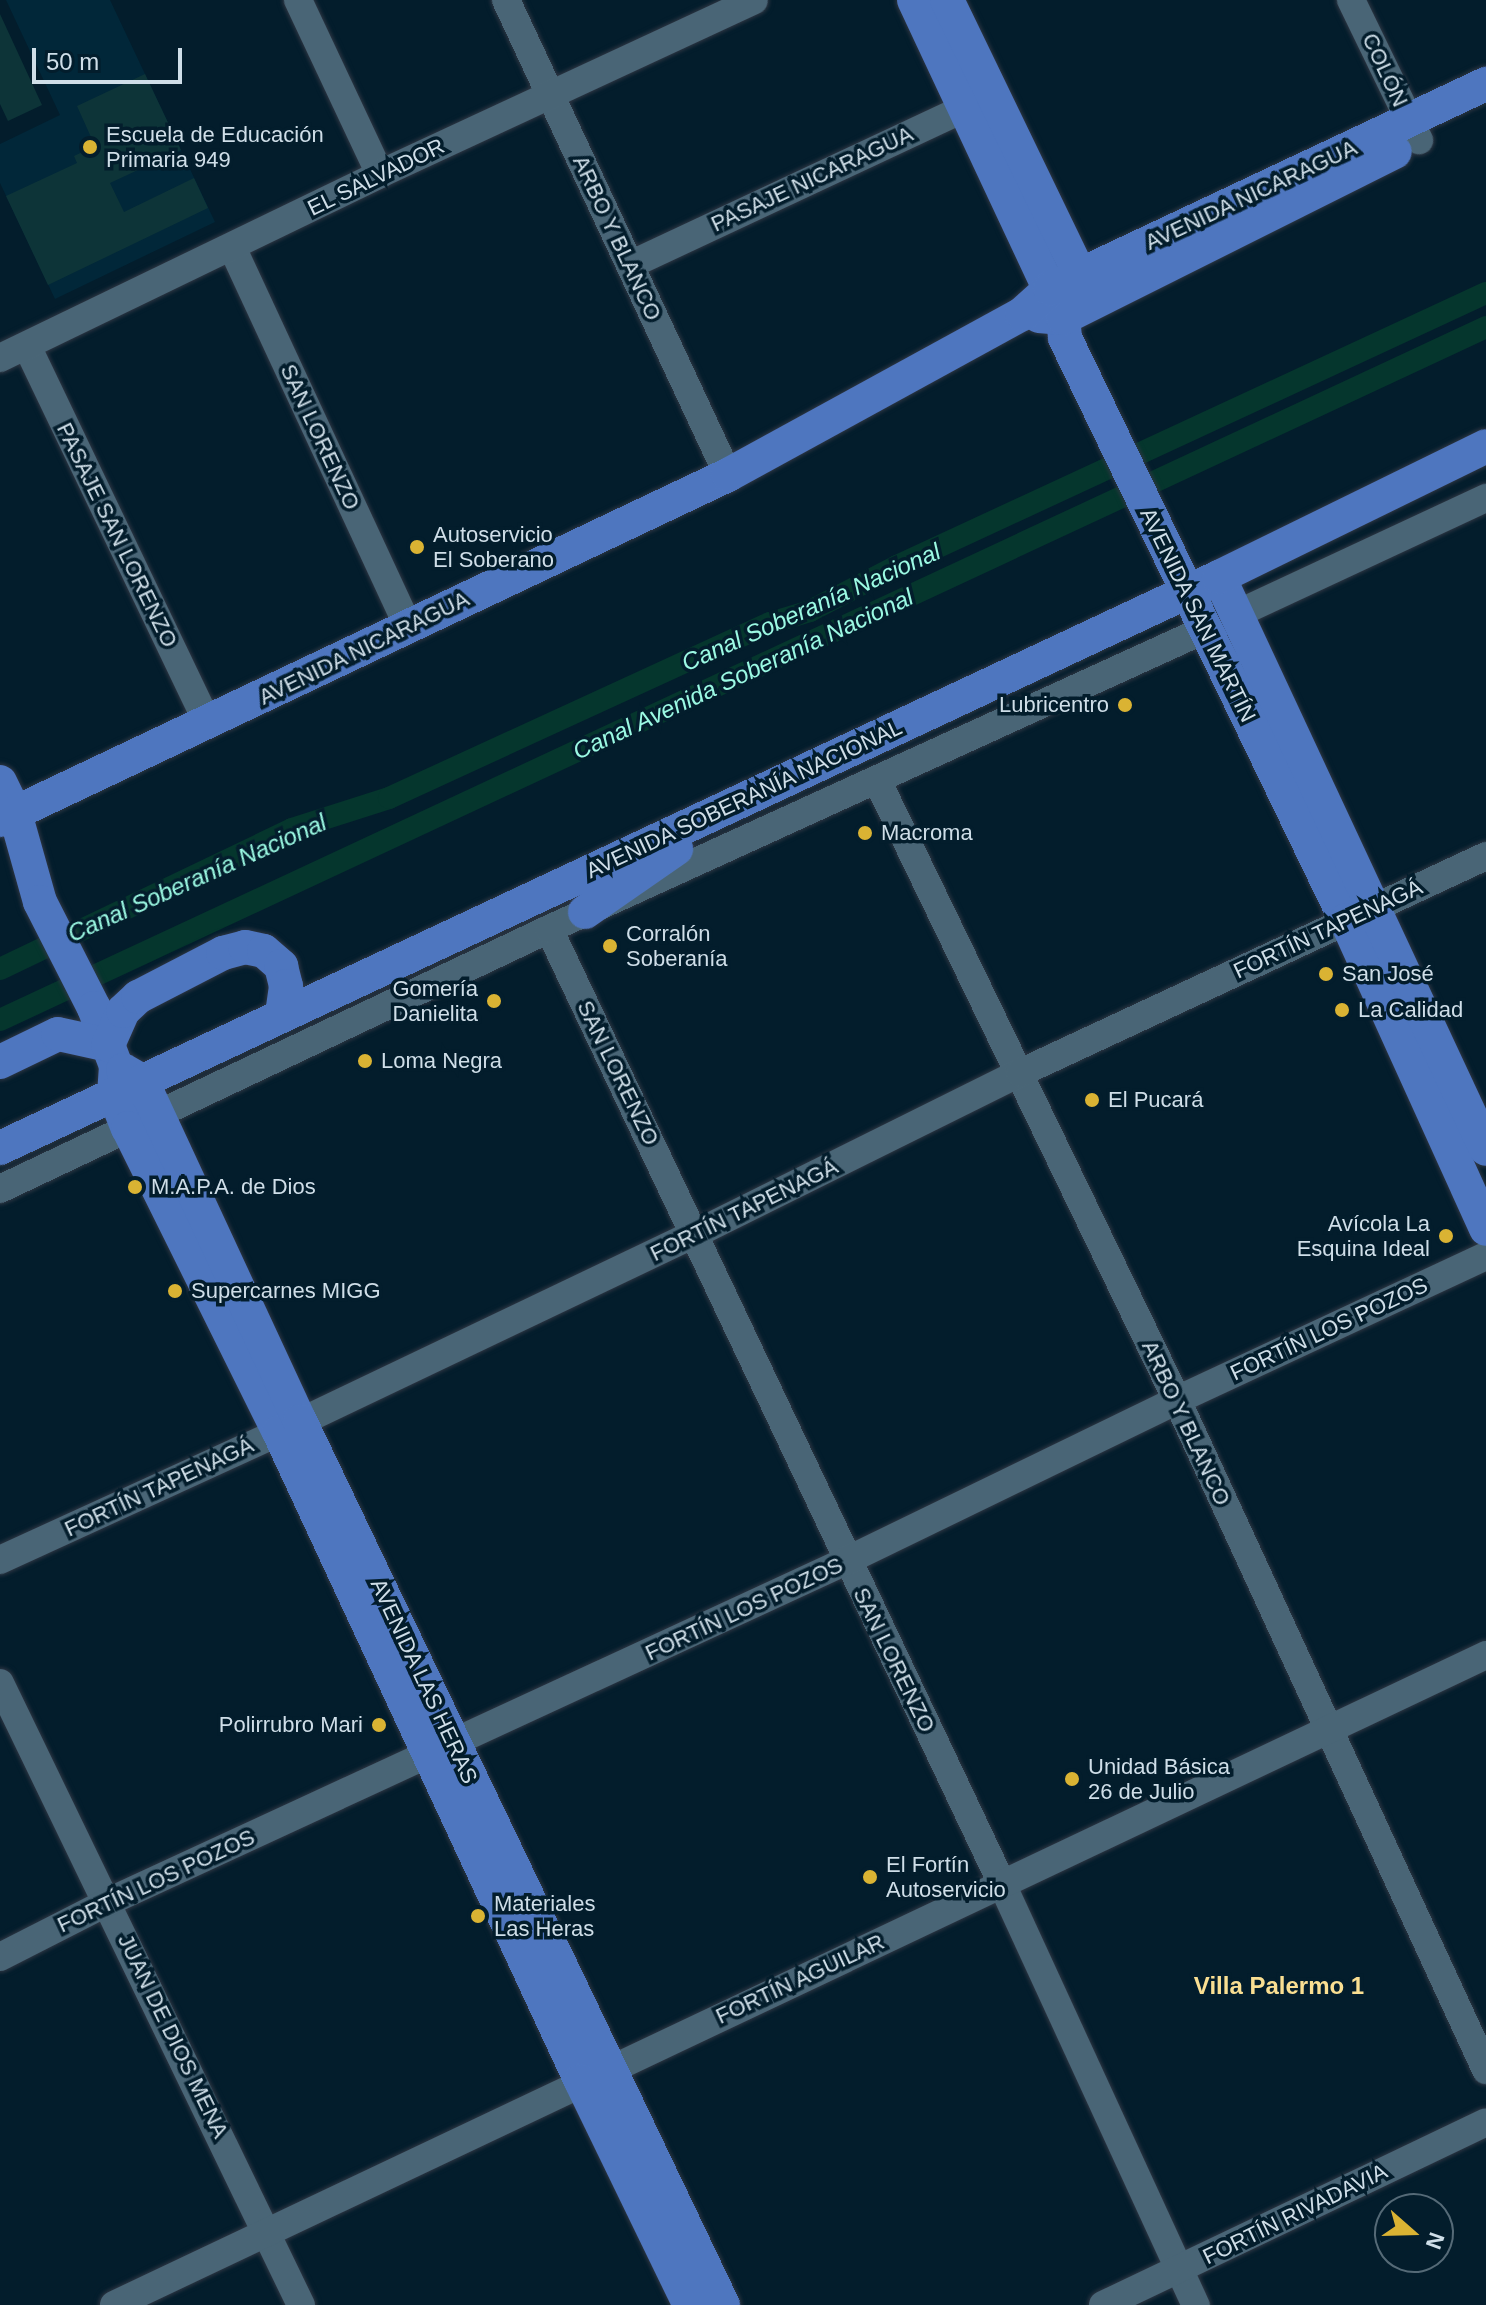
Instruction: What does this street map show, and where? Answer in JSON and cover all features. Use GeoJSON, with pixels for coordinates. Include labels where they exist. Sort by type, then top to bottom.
{"type":"FeatureCollection","features":[{"type":"Feature","properties":{"kind":"main road","name":"AVENIDA SAN MARTÍN"},"geometry":{"type":"LineString","coordinates":[[914,0],[980,101]]}},
{"type":"Feature","properties":{"kind":"main road","name":"AVENIDA SAN MARTÍN"},"geometry":{"type":"LineString","coordinates":[[947,0],[980,101],[1071,296],[1065,338],[1206,629],[1486,1149]]}},
{"type":"Feature","properties":{"kind":"main road","name":"AVENIDA NICARAGUA"},"geometry":{"type":"LineString","coordinates":[[7,817],[728,475],[1022,314],[1071,296],[1414,131],[1486,84]]}},
{"type":"Feature","properties":{"kind":"main road","name":"AVENIDA NICARAGUA"},"geometry":{"type":"LineString","coordinates":[[1414,131],[1486,109]]}},
{"type":"Feature","properties":{"kind":"main road","name":"AVENIDA SOBERANÍA NACIONAL"},"geometry":{"type":"LineString","coordinates":[[0,1148],[120,1072],[282,1016],[1219,577],[1486,446]]}},
{"type":"Feature","properties":{"kind":"main road","name":"AVENIDA SAN MARTÍN"},"geometry":{"type":"LineString","coordinates":[[1219,577],[1237,614],[1486,1229]]}},
{"type":"Feature","properties":{"kind":"main road","name":"AVENIDA SOBERANÍA NACIONAL"},"geometry":{"type":"LineString","coordinates":[[1206,629],[1237,614]]}},
{"type":"Feature","properties":{"kind":"main road","name":"AVENIDA LAS HERAS"},"geometry":{"type":"LineString","coordinates":[[0,782],[7,817],[40,902],[94,1008],[142,1122],[290,1427],[595,2075],[690,2305]]}},
{"type":"Feature","properties":{"kind":"main road"},"geometry":{"type":"LineString","coordinates":[[585,912],[755,794]]}},
{"type":"Feature","properties":{"kind":"main road"},"geometry":{"type":"LineString","coordinates":[[0,1062],[58,1034],[120,1072],[123,1011],[138,997],[223,953],[245,947],[264,951],[281,966],[286,986],[282,1016]]}},
{"type":"Feature","properties":{"kind":"main road","name":"AVENIDA LAS HERAS"},"geometry":{"type":"LineString","coordinates":[[595,2075],[723,2305]]}},
{"type":"Feature","properties":{"kind":"street"},"geometry":{"type":"LineString","coordinates":[[298,0],[380,174]]}},
{"type":"Feature","properties":{"kind":"street","name":"ARBO Y BLANCO"},"geometry":{"type":"LineString","coordinates":[[506,0],[728,475]]}},
{"type":"Feature","properties":{"kind":"street","name":"EL SALVADOR"},"geometry":{"type":"LineString","coordinates":[[0,358],[380,174],[754,0]]}},
{"type":"Feature","properties":{"kind":"street","name":"COLÓN"},"geometry":{"type":"LineString","coordinates":[[1351,0],[1414,131]]}},
{"type":"Feature","properties":{"kind":"street","name":"PASAJE NICARAGUA"},"geometry":{"type":"LineString","coordinates":[[630,265],[980,101]]}},
{"type":"Feature","properties":{"kind":"street","name":"SAN LORENZO"},"geometry":{"type":"LineString","coordinates":[[232,247],[408,627]]}},
{"type":"Feature","properties":{"kind":"street","name":"PASAJE SAN LORENZO"},"geometry":{"type":"LineString","coordinates":[[27,346],[208,724]]}},
{"type":"Feature","properties":{"kind":"street","name":"AVENIDA SOBERANÍA NACIONAL"},"geometry":{"type":"LineString","coordinates":[[1237,614],[1486,498]]}},
{"type":"Feature","properties":{"kind":"street","name":"AVENIDA SOBERANÍA NACIONAL"},"geometry":{"type":"LineString","coordinates":[[0,1189],[585,912],[1206,629]]}},
{"type":"Feature","properties":{"kind":"street","name":"ARBO Y BLANCO"},"geometry":{"type":"LineString","coordinates":[[877,780],[1177,1400],[1486,2070]]}},
{"type":"Feature","properties":{"kind":"street","name":"FORTÍN TAPENAGÁ"},"geometry":{"type":"LineString","coordinates":[[0,1560],[290,1427],[695,1234],[1020,1073],[1486,856]]}},
{"type":"Feature","properties":{"kind":"street","name":"SAN LORENZO"},"geometry":{"type":"LineString","coordinates":[[549,929],[695,1234],[846,1561],[1002,1884],[1196,2305]]}},
{"type":"Feature","properties":{"kind":"street","name":"FORTÍN LOS POZOS"},"geometry":{"type":"LineString","coordinates":[[0,1957],[108,1902],[846,1561],[1177,1400],[1486,1256]]}},
{"type":"Feature","properties":{"kind":"street","name":"FORTÍN AGUILAR"},"geometry":{"type":"LineString","coordinates":[[114,2305],[1486,1655]]}},
{"type":"Feature","properties":{"kind":"street","name":"JUAN DE DIOS MENA"},"geometry":{"type":"LineString","coordinates":[[0,1683],[301,2305]]}},
{"type":"Feature","properties":{"kind":"street","name":"FORTÍN RIVADAVIA"},"geometry":{"type":"LineString","coordinates":[[1103,2305],[1486,2122]]}},
{"type":"Feature","properties":{"kind":"shaded area","name":"Escuela de Educación Primaria 949"},"geometry":{"type":"Polygon","coordinates":[[[6,0],[110,0],[215,222],[55,299],[0,183],[0,144],[60,115],[6,0]]]}},
{"type":"Feature","properties":{"kind":"building"},"geometry":{"type":"Polygon","coordinates":[[[0,14],[42,105],[8,121],[0,104],[0,14]]]}},
{"type":"Feature","properties":{"kind":"building"},"geometry":{"type":"Polygon","coordinates":[[[145,74],[181,150],[110,183],[124,212],[194,178],[208,208],[48,285],[6,196],[77,163],[74,156],[95,146],[77,106],[145,74]]]}},
{"type":"Feature","properties":{"kind":"waterway","name":"Canal Soberanía Nacional"},"geometry":{"type":"LineString","coordinates":[[0,969],[292,829],[389,798],[770,623],[810,611],[897,566],[1486,293]]}},
{"type":"Feature","properties":{"kind":"waterway","name":"Canal Avenida Soberanía Nacional"},"geometry":{"type":"LineString","coordinates":[[0,1020],[1486,327]]}},
{"type":"Feature","properties":{"kind":"place","name":"Escuela de Educación Primaria 949"},"geometry":{"type":"Point","coordinates":[90,147]}},
{"type":"Feature","properties":{"kind":"place","name":"Autoservicio El Soberano"},"geometry":{"type":"Point","coordinates":[417,547]}},
{"type":"Feature","properties":{"kind":"place","name":"Lubricentro"},"geometry":{"type":"Point","coordinates":[1125,705]}},
{"type":"Feature","properties":{"kind":"place","name":"Macroma"},"geometry":{"type":"Point","coordinates":[865,833]}},
{"type":"Feature","properties":{"kind":"place","name":"Corralón Soberanía"},"geometry":{"type":"Point","coordinates":[610,946]}},
{"type":"Feature","properties":{"kind":"place","name":"San José"},"geometry":{"type":"Point","coordinates":[1326,974]}},
{"type":"Feature","properties":{"kind":"place","name":"Gomería Danielita"},"geometry":{"type":"Point","coordinates":[494,1001]}},
{"type":"Feature","properties":{"kind":"place","name":"La Calidad"},"geometry":{"type":"Point","coordinates":[1342,1010]}},
{"type":"Feature","properties":{"kind":"place","name":"Loma Negra"},"geometry":{"type":"Point","coordinates":[365,1061]}},
{"type":"Feature","properties":{"kind":"place","name":"El Pucará"},"geometry":{"type":"Point","coordinates":[1092,1100]}},
{"type":"Feature","properties":{"kind":"place","name":"M.A.P.A. de Dios"},"geometry":{"type":"Point","coordinates":[135,1187]}},
{"type":"Feature","properties":{"kind":"place","name":"Avícola La Esquina Ideal"},"geometry":{"type":"Point","coordinates":[1446,1236]}},
{"type":"Feature","properties":{"kind":"place","name":"Supercarnes MIGG"},"geometry":{"type":"Point","coordinates":[175,1291]}},
{"type":"Feature","properties":{"kind":"place","name":"Polirrubro Mari"},"geometry":{"type":"Point","coordinates":[379,1725]}},
{"type":"Feature","properties":{"kind":"place","name":"Unidad Básica 26 de Julio"},"geometry":{"type":"Point","coordinates":[1072,1779]}},
{"type":"Feature","properties":{"kind":"place","name":"El Fortín Autoservicio"},"geometry":{"type":"Point","coordinates":[870,1877]}},
{"type":"Feature","properties":{"kind":"place","name":"Materiales Las Heras"},"geometry":{"type":"Point","coordinates":[478,1916]}},
{"type":"Feature","properties":{"kind":"district","name":"Villa Palermo 1"},"geometry":{"type":"Point","coordinates":[1279,1986]}}]}
